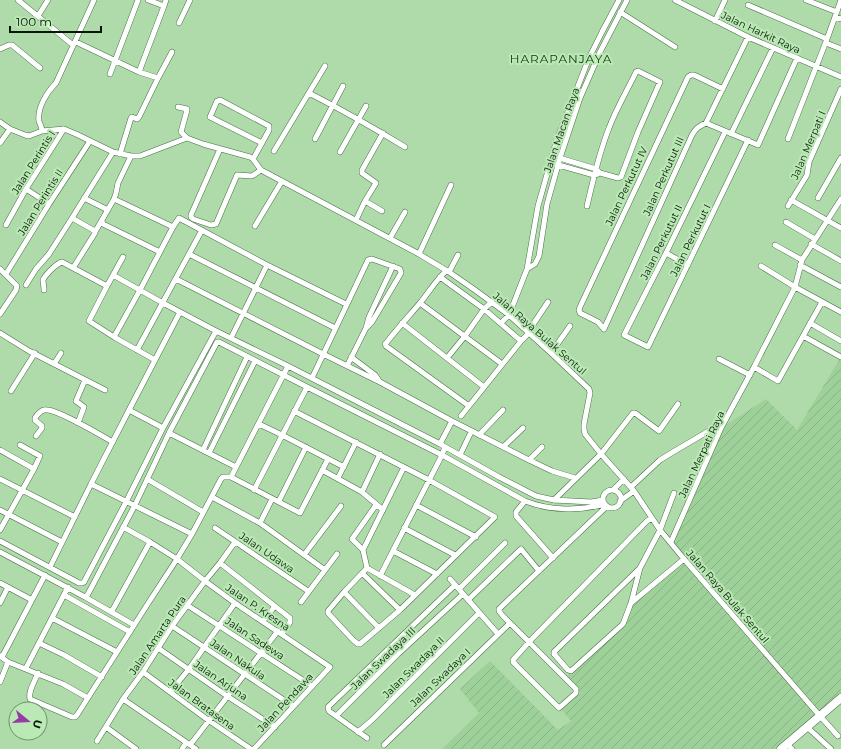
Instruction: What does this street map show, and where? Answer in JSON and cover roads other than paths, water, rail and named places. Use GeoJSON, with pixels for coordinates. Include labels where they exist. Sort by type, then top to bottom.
{"type":"FeatureCollection","features":[{"type":"Feature","properties":{"kind":"main road"},"geometry":{"type":"LineString","coordinates":[[787,747],[807,727],[841,698]]}},
{"type":"Feature","properties":{"kind":"street"},"geometry":{"type":"LineString","coordinates":[[18,0],[74,44],[139,72],[158,78]]}},
{"type":"Feature","properties":{"kind":"street"},"geometry":{"type":"LineString","coordinates":[[38,16],[48,0]]}},
{"type":"Feature","properties":{"kind":"street"},"geometry":{"type":"LineString","coordinates":[[42,131],[39,121],[43,101],[56,83],[94,0]]}},
{"type":"Feature","properties":{"kind":"street"},"geometry":{"type":"LineString","coordinates":[[110,74],[138,0]]}},
{"type":"Feature","properties":{"kind":"street"},"geometry":{"type":"LineString","coordinates":[[148,0],[164,6]]}},
{"type":"Feature","properties":{"kind":"street"},"geometry":{"type":"LineString","coordinates":[[139,72],[166,0]]}},
{"type":"Feature","properties":{"kind":"street"},"geometry":{"type":"LineString","coordinates":[[180,23],[190,0]]}},
{"type":"Feature","properties":{"kind":"street","name":"Jalan Macan Raya"},"geometry":{"type":"LineString","coordinates":[[501,323],[509,315],[527,269],[538,206],[557,139],[589,58],[619,0]]}},
{"type":"Feature","properties":{"kind":"street","name":"Jalan Macan Raya"},"geometry":{"type":"LineString","coordinates":[[527,269],[535,264],[539,256],[547,204],[560,158],[580,98],[600,52],[627,0]]}},
{"type":"Feature","properties":{"kind":"street","name":"Jalan Harkit Raya"},"geometry":{"type":"LineString","coordinates":[[675,0],[748,37],[841,77]]}},
{"type":"Feature","properties":{"kind":"street"},"geometry":{"type":"LineString","coordinates":[[715,21],[725,0]]}},
{"type":"Feature","properties":{"kind":"street"},"geometry":{"type":"LineString","coordinates":[[806,0],[836,14],[841,19]]}},
{"type":"Feature","properties":{"kind":"street"},"geometry":{"type":"LineString","coordinates":[[788,139],[827,41],[841,0]]}},
{"type":"Feature","properties":{"kind":"street"},"geometry":{"type":"LineString","coordinates":[[748,6],[841,48]]}},
{"type":"Feature","properties":{"kind":"street"},"geometry":{"type":"LineString","coordinates":[[620,12],[675,47]]}},
{"type":"Feature","properties":{"kind":"street","name":"Jalan Perkutut III"},"geometry":{"type":"LineString","coordinates":[[604,329],[692,135],[698,127],[706,123],[748,37]]}},
{"type":"Feature","properties":{"kind":"street"},"geometry":{"type":"LineString","coordinates":[[0,49],[12,45],[40,68]]}},
{"type":"Feature","properties":{"kind":"street"},"geometry":{"type":"LineString","coordinates":[[731,134],[772,48]]}},
{"type":"Feature","properties":{"kind":"street"},"geometry":{"type":"LineString","coordinates":[[120,154],[131,118],[138,118],[172,52]]}},
{"type":"Feature","properties":{"kind":"street"},"geometry":{"type":"LineString","coordinates":[[706,123],[757,145],[797,58]]}},
{"type":"Feature","properties":{"kind":"street"},"geometry":{"type":"LineString","coordinates":[[274,151],[325,66]]}},
{"type":"Feature","properties":{"kind":"street"},"geometry":{"type":"LineString","coordinates":[[552,156],[596,169],[600,173],[618,178],[621,177],[645,115],[660,82],[637,71],[611,122],[605,138],[596,169],[594,175],[587,206]]}},
{"type":"Feature","properties":{"kind":"street","name":"Jalan Perkutut IV"},"geometry":{"type":"LineString","coordinates":[[604,329],[598,322],[580,313],[580,306],[688,77],[694,75],[723,89]]}},
{"type":"Feature","properties":{"kind":"street"},"geometry":{"type":"LineString","coordinates":[[315,140],[343,86]]}},
{"type":"Feature","properties":{"kind":"street","name":"Jalan Merpati I"},"geometry":{"type":"LineString","coordinates":[[788,206],[808,172],[809,162],[841,89]]}},
{"type":"Feature","properties":{"kind":"street"},"geometry":{"type":"LineString","coordinates":[[309,93],[383,133],[405,148]]}},
{"type":"Feature","properties":{"kind":"street"},"geometry":{"type":"LineString","coordinates":[[574,95],[580,98]]}},
{"type":"Feature","properties":{"kind":"street"},"geometry":{"type":"LineString","coordinates":[[178,107],[187,110],[181,132],[187,138],[254,159],[269,130],[269,126],[220,100],[217,101],[210,117],[262,143]]}},
{"type":"Feature","properties":{"kind":"street"},"geometry":{"type":"LineString","coordinates":[[340,152],[366,106]]}},
{"type":"Feature","properties":{"kind":"street"},"geometry":{"type":"LineString","coordinates":[[0,122],[10,129],[29,136],[42,131],[64,129],[112,152],[131,156],[140,156],[187,138]]}},
{"type":"Feature","properties":{"kind":"street"},"geometry":{"type":"LineString","coordinates":[[0,143],[10,129]]}},
{"type":"Feature","properties":{"kind":"street","name":"Jalan Perintis I"},"geometry":{"type":"LineString","coordinates":[[6,224],[64,129]]}},
{"type":"Feature","properties":{"kind":"street","name":"Jalan Perkutut II"},"geometry":{"type":"LineString","coordinates":[[648,347],[624,335],[725,132]]}},
{"type":"Feature","properties":{"kind":"street"},"geometry":{"type":"LineString","coordinates":[[356,220],[376,183],[362,172],[362,170],[383,133]]}},
{"type":"Feature","properties":{"kind":"street","name":"Jalan Perkutut I"},"geometry":{"type":"LineString","coordinates":[[648,347],[748,140]]}},
{"type":"Feature","properties":{"kind":"street","name":"Jalan Perintis II"},"geometry":{"type":"LineString","coordinates":[[6,274],[90,141]]}},
{"type":"Feature","properties":{"kind":"street"},"geometry":{"type":"LineString","coordinates":[[220,149],[191,218],[211,225],[216,224],[237,175],[252,176],[261,170]]}},
{"type":"Feature","properties":{"kind":"street"},"geometry":{"type":"LineString","coordinates":[[26,285],[36,269],[49,254],[112,152]]}},
{"type":"Feature","properties":{"kind":"street"},"geometry":{"type":"LineString","coordinates":[[73,268],[114,199],[118,183],[131,156]]}},
{"type":"Feature","properties":{"kind":"street"},"geometry":{"type":"LineString","coordinates":[[818,198],[839,168],[841,158]]}},
{"type":"Feature","properties":{"kind":"street","name":"Jalan Raya Bulak Sentul"},"geometry":{"type":"LineString","coordinates":[[254,159],[261,170],[419,254],[492,302],[529,332],[589,389],[590,393],[584,429],[585,434],[633,489],[660,530],[684,559],[838,736]]}},
{"type":"Feature","properties":{"kind":"street"},"geometry":{"type":"LineString","coordinates":[[550,163],[594,175],[600,173]]}},
{"type":"Feature","properties":{"kind":"street"},"geometry":{"type":"LineString","coordinates":[[255,226],[282,181]]}},
{"type":"Feature","properties":{"kind":"street"},"geometry":{"type":"LineString","coordinates":[[419,254],[451,185]]}},
{"type":"Feature","properties":{"kind":"street"},"geometry":{"type":"LineString","coordinates":[[26,189],[49,204]]}},
{"type":"Feature","properties":{"kind":"street"},"geometry":{"type":"LineString","coordinates":[[84,198],[108,210]]}},
{"type":"Feature","properties":{"kind":"street","name":"Jalan Merpati Raya"},"geometry":{"type":"LineString","coordinates":[[670,542],[723,424],[795,287],[801,262],[841,198]]}},
{"type":"Feature","properties":{"kind":"street"},"geometry":{"type":"LineString","coordinates":[[114,199],[173,227]]}},
{"type":"Feature","properties":{"kind":"street"},"geometry":{"type":"LineString","coordinates":[[792,200],[841,228]]}},
{"type":"Feature","properties":{"kind":"street"},"geometry":{"type":"LineString","coordinates":[[365,201],[382,211]]}},
{"type":"Feature","properties":{"kind":"street"},"geometry":{"type":"LineString","coordinates":[[390,238],[405,212]]}},
{"type":"Feature","properties":{"kind":"street"},"geometry":{"type":"LineString","coordinates":[[72,218],[95,232]]}},
{"type":"Feature","properties":{"kind":"street"},"geometry":{"type":"LineString","coordinates":[[114,337],[179,218],[267,265],[346,304]]}},
{"type":"Feature","properties":{"kind":"street"},"geometry":{"type":"LineString","coordinates":[[102,221],[103,224],[160,252]]}},
{"type":"Feature","properties":{"kind":"street"},"geometry":{"type":"LineString","coordinates":[[786,222],[815,239]]}},
{"type":"Feature","properties":{"kind":"street"},"geometry":{"type":"LineString","coordinates":[[137,350],[202,230]]}},
{"type":"Feature","properties":{"kind":"street"},"geometry":{"type":"LineString","coordinates":[[811,244],[841,261]]}},
{"type":"Feature","properties":{"kind":"street"},"geometry":{"type":"LineString","coordinates":[[775,245],[841,287]]}},
{"type":"Feature","properties":{"kind":"street"},"geometry":{"type":"LineString","coordinates":[[666,253],[688,265]]}},
{"type":"Feature","properties":{"kind":"street"},"geometry":{"type":"LineString","coordinates":[[189,254],[335,328]]}},
{"type":"Feature","properties":{"kind":"street"},"geometry":{"type":"LineString","coordinates":[[458,255],[448,272],[440,277],[385,344],[469,406]]}},
{"type":"Feature","properties":{"kind":"street"},"geometry":{"type":"LineString","coordinates":[[123,257],[89,321],[155,360]]}},
{"type":"Feature","properties":{"kind":"street"},"geometry":{"type":"LineString","coordinates":[[312,378],[346,304],[369,259],[372,259],[400,269],[401,273],[372,322],[366,328]]}},
{"type":"Feature","properties":{"kind":"street"},"geometry":{"type":"LineString","coordinates":[[44,290],[44,280],[47,274],[58,263],[62,262],[107,286]]}},
{"type":"Feature","properties":{"kind":"street"},"geometry":{"type":"LineString","coordinates":[[231,338],[267,265]]}},
{"type":"Feature","properties":{"kind":"street"},"geometry":{"type":"LineString","coordinates":[[347,366],[366,328],[369,316],[392,266]]}},
{"type":"Feature","properties":{"kind":"street"},"geometry":{"type":"LineString","coordinates":[[761,266],[795,287],[841,312]]}},
{"type":"Feature","properties":{"kind":"street"},"geometry":{"type":"LineString","coordinates":[[0,269],[17,286],[16,290],[0,314]]}},
{"type":"Feature","properties":{"kind":"street"},"geometry":{"type":"LineString","coordinates":[[113,274],[180,312],[442,445],[536,496],[554,500],[605,503],[611,507],[615,507],[660,460],[723,424]]}},
{"type":"Feature","properties":{"kind":"street"},"geometry":{"type":"LineString","coordinates":[[440,277],[484,309],[521,341]]}},
{"type":"Feature","properties":{"kind":"street"},"geometry":{"type":"LineString","coordinates":[[176,279],[380,382],[503,448],[552,471],[575,478]]}},
{"type":"Feature","properties":{"kind":"street"},"geometry":{"type":"LineString","coordinates":[[447,358],[484,309],[492,302]]}},
{"type":"Feature","properties":{"kind":"street"},"geometry":{"type":"LineString","coordinates":[[461,416],[529,332],[548,302]]}},
{"type":"Feature","properties":{"kind":"street"},"geometry":{"type":"LineString","coordinates":[[754,367],[778,381],[822,302]]}},
{"type":"Feature","properties":{"kind":"street"},"geometry":{"type":"LineString","coordinates":[[420,303],[502,364]]}},
{"type":"Feature","properties":{"kind":"street"},"geometry":{"type":"LineString","coordinates":[[50,567],[180,312]]}},
{"type":"Feature","properties":{"kind":"street"},"geometry":{"type":"LineString","coordinates":[[402,323],[484,387]]}},
{"type":"Feature","properties":{"kind":"street"},"geometry":{"type":"LineString","coordinates":[[810,323],[841,341]]}},
{"type":"Feature","properties":{"kind":"street"},"geometry":{"type":"LineString","coordinates":[[551,353],[570,326]]}},
{"type":"Feature","properties":{"kind":"street"},"geometry":{"type":"LineString","coordinates":[[0,541],[79,583],[84,582],[163,428],[216,330]]}},
{"type":"Feature","properties":{"kind":"street"},"geometry":{"type":"LineString","coordinates":[[0,333],[35,354],[105,390]]}},
{"type":"Feature","properties":{"kind":"street"},"geometry":{"type":"LineString","coordinates":[[803,336],[841,357]]}},
{"type":"Feature","properties":{"kind":"street"},"geometry":{"type":"LineString","coordinates":[[85,597],[90,591],[123,528],[169,433],[216,343],[219,342],[442,455],[536,506],[556,509],[585,509],[605,503]]}},
{"type":"Feature","properties":{"kind":"street"},"geometry":{"type":"LineString","coordinates":[[54,364],[61,353]]}},
{"type":"Feature","properties":{"kind":"street"},"geometry":{"type":"LineString","coordinates":[[11,391],[35,354]]}},
{"type":"Feature","properties":{"kind":"street"},"geometry":{"type":"LineString","coordinates":[[202,450],[247,357]]}},
{"type":"Feature","properties":{"kind":"street"},"geometry":{"type":"LineString","coordinates":[[351,357],[375,375],[380,382]]}},
{"type":"Feature","properties":{"kind":"street"},"geometry":{"type":"LineString","coordinates":[[719,359],[750,375]]}},
{"type":"Feature","properties":{"kind":"street"},"geometry":{"type":"LineString","coordinates":[[209,453],[256,361]]}},
{"type":"Feature","properties":{"kind":"street"},"geometry":{"type":"LineString","coordinates":[[231,477],[288,366]]}},
{"type":"Feature","properties":{"kind":"street"},"geometry":{"type":"LineString","coordinates":[[78,423],[84,407],[76,401],[85,380]]}},
{"type":"Feature","properties":{"kind":"street"},"geometry":{"type":"LineString","coordinates":[[254,490],[307,387]]}},
{"type":"Feature","properties":{"kind":"street"},"geometry":{"type":"LineString","coordinates":[[554,500],[601,454],[633,413],[659,431],[678,404]]}},
{"type":"Feature","properties":{"kind":"street"},"geometry":{"type":"LineString","coordinates":[[36,436],[42,426],[35,420],[35,418],[44,409],[54,411],[113,442]]}},
{"type":"Feature","properties":{"kind":"street"},"geometry":{"type":"LineString","coordinates":[[129,410],[163,428]]}},
{"type":"Feature","properties":{"kind":"street"},"geometry":{"type":"LineString","coordinates":[[479,436],[503,410]]}},
{"type":"Feature","properties":{"kind":"street"},"geometry":{"type":"LineString","coordinates":[[294,411],[380,454],[495,517],[400,610],[360,644],[357,644],[328,612],[328,610],[367,568]]}},
{"type":"Feature","properties":{"kind":"street"},"geometry":{"type":"LineString","coordinates":[[380,576],[442,455],[442,445],[452,421]]}},
{"type":"Feature","properties":{"kind":"street"},"geometry":{"type":"LineString","coordinates":[[259,424],[344,467]]}},
{"type":"Feature","properties":{"kind":"street"},"geometry":{"type":"LineString","coordinates":[[503,448],[523,428]]}},
{"type":"Feature","properties":{"kind":"street"},"geometry":{"type":"LineString","coordinates":[[460,455],[471,432]]}},
{"type":"Feature","properties":{"kind":"street"},"geometry":{"type":"LineString","coordinates":[[169,433],[236,467]]}},
{"type":"Feature","properties":{"kind":"street"},"geometry":{"type":"LineString","coordinates":[[338,478],[356,442]]}},
{"type":"Feature","properties":{"kind":"street"},"geometry":{"type":"LineString","coordinates":[[0,530],[40,456],[20,445]]}},
{"type":"Feature","properties":{"kind":"street"},"geometry":{"type":"LineString","coordinates":[[279,501],[306,447]]}},
{"type":"Feature","properties":{"kind":"street"},"geometry":{"type":"LineString","coordinates":[[529,460],[542,447]]}},
{"type":"Feature","properties":{"kind":"street"},"geometry":{"type":"LineString","coordinates":[[0,450],[34,469]]}},
{"type":"Feature","properties":{"kind":"street"},"geometry":{"type":"LineString","coordinates":[[362,492],[380,454]]}},
{"type":"Feature","properties":{"kind":"street"},"geometry":{"type":"LineString","coordinates":[[38,673],[30,691],[30,699],[75,717],[102,677],[134,624],[178,559],[221,479],[226,476],[231,477],[300,513],[328,459]]}},
{"type":"Feature","properties":{"kind":"street"},"geometry":{"type":"LineString","coordinates":[[363,550],[404,467]]}},
{"type":"Feature","properties":{"kind":"street"},"geometry":{"type":"LineString","coordinates":[[322,470],[362,492],[383,510]]}},
{"type":"Feature","properties":{"kind":"street"},"geometry":{"type":"LineString","coordinates":[[496,485],[499,477]]}},
{"type":"Feature","properties":{"kind":"street"},"geometry":{"type":"LineString","coordinates":[[0,479],[75,517]]}},
{"type":"Feature","properties":{"kind":"street"},"geometry":{"type":"LineString","coordinates":[[147,479],[203,512]]}},
{"type":"Feature","properties":{"kind":"street"},"geometry":{"type":"LineString","coordinates":[[605,503],[604,496],[606,492],[613,490],[624,479]]}},
{"type":"Feature","properties":{"kind":"street"},"geometry":{"type":"LineString","coordinates":[[92,484],[192,534]]}},
{"type":"Feature","properties":{"kind":"street"},"geometry":{"type":"LineString","coordinates":[[613,490],[619,494],[620,501]]}},
{"type":"Feature","properties":{"kind":"street"},"geometry":{"type":"LineString","coordinates":[[640,568],[554,652],[554,654],[568,670],[571,670],[623,625],[640,568],[660,530],[674,493]]}},
{"type":"Feature","properties":{"kind":"street"},"geometry":{"type":"LineString","coordinates":[[212,497],[260,523],[325,570]]}},
{"type":"Feature","properties":{"kind":"street"},"geometry":{"type":"LineString","coordinates":[[260,523],[272,499]]}},
{"type":"Feature","properties":{"kind":"street"},"geometry":{"type":"LineString","coordinates":[[525,501],[516,512],[516,516],[553,558]]}},
{"type":"Feature","properties":{"kind":"street"},"geometry":{"type":"LineString","coordinates":[[605,503],[553,558],[499,609],[499,611],[510,623],[529,642],[576,690],[576,693],[560,708],[557,707],[513,662],[514,658],[529,642],[647,521],[652,518]]}},
{"type":"Feature","properties":{"kind":"street"},"geometry":{"type":"LineString","coordinates":[[376,505],[352,539],[363,550],[367,568],[415,595]]}},
{"type":"Feature","properties":{"kind":"street"},"geometry":{"type":"LineString","coordinates":[[416,505],[476,537]]}},
{"type":"Feature","properties":{"kind":"street"},"geometry":{"type":"LineString","coordinates":[[304,555],[341,506]]}},
{"type":"Feature","properties":{"kind":"street"},"geometry":{"type":"LineString","coordinates":[[0,510],[62,542]]}},
{"type":"Feature","properties":{"kind":"street","name":"Jalan P. Kresna"},"geometry":{"type":"LineString","coordinates":[[123,528],[178,559],[235,603],[330,667]]}},
{"type":"Feature","properties":{"kind":"street","name":"Jalan Udawa"},"geometry":{"type":"LineString","coordinates":[[215,528],[308,591]]}},
{"type":"Feature","properties":{"kind":"street"},"geometry":{"type":"LineString","coordinates":[[404,528],[455,555]]}},
{"type":"Feature","properties":{"kind":"street"},"geometry":{"type":"LineString","coordinates":[[112,611],[150,542]]}},
{"type":"Feature","properties":{"kind":"street","name":"Jalan Amarta Pura"},"geometry":{"type":"LineString","coordinates":[[97,741],[172,626],[235,542]]}},
{"type":"Feature","properties":{"kind":"street"},"geometry":{"type":"LineString","coordinates":[[367,738],[329,711],[328,707],[505,543]]}},
{"type":"Feature","properties":{"kind":"street"},"geometry":{"type":"LineString","coordinates":[[468,600],[521,549],[539,570]]}},
{"type":"Feature","properties":{"kind":"street"},"geometry":{"type":"LineString","coordinates":[[393,551],[437,574]]}},
{"type":"Feature","properties":{"kind":"street"},"geometry":{"type":"LineString","coordinates":[[0,552],[68,587],[134,624]]}},
{"type":"Feature","properties":{"kind":"street"},"geometry":{"type":"LineString","coordinates":[[301,602],[337,554]]}},
{"type":"Feature","properties":{"kind":"street"},"geometry":{"type":"LineString","coordinates":[[631,602],[684,559]]}},
{"type":"Feature","properties":{"kind":"street"},"geometry":{"type":"LineString","coordinates":[[182,749],[188,744],[261,653],[290,620],[290,618],[220,563]]}},
{"type":"Feature","properties":{"kind":"street"},"geometry":{"type":"LineString","coordinates":[[362,573],[400,610]]}},
{"type":"Feature","properties":{"kind":"street"},"geometry":{"type":"LineString","coordinates":[[45,575],[1,656],[8,662],[63,684],[88,698]]}},
{"type":"Feature","properties":{"kind":"street"},"geometry":{"type":"LineString","coordinates":[[450,579],[498,634]]}},
{"type":"Feature","properties":{"kind":"street"},"geometry":{"type":"LineString","coordinates":[[0,582],[32,600]]}},
{"type":"Feature","properties":{"kind":"street"},"geometry":{"type":"LineString","coordinates":[[0,603],[8,587]]}},
{"type":"Feature","properties":{"kind":"street"},"geometry":{"type":"LineString","coordinates":[[26,668],[68,587]]}},
{"type":"Feature","properties":{"kind":"street"},"geometry":{"type":"LineString","coordinates":[[344,592],[379,628]]}},
{"type":"Feature","properties":{"kind":"street","name":"Jalan Swadaya III"},"geometry":{"type":"LineString","coordinates":[[336,716],[398,654],[463,594]]}},
{"type":"Feature","properties":{"kind":"street"},"geometry":{"type":"LineString","coordinates":[[64,596],[130,632]]}},
{"type":"Feature","properties":{"kind":"street"},"geometry":{"type":"LineString","coordinates":[[170,692],[189,669],[235,603]]}},
{"type":"Feature","properties":{"kind":"street","name":"Jalan Sadewa"},"geometry":{"type":"LineString","coordinates":[[187,605],[312,686]]}},
{"type":"Feature","properties":{"kind":"street"},"geometry":{"type":"LineString","coordinates":[[263,621],[275,606]]}},
{"type":"Feature","properties":{"kind":"street","name":"Jalan Swadaya II"},"geometry":{"type":"LineString","coordinates":[[358,732],[372,720],[479,613]]}},
{"type":"Feature","properties":{"kind":"street"},"geometry":{"type":"LineString","coordinates":[[52,618],[117,652]]}},
{"type":"Feature","properties":{"kind":"street","name":"Jalan Swadaya I"},"geometry":{"type":"LineString","coordinates":[[384,745],[510,623]]}},
{"type":"Feature","properties":{"kind":"street","name":"Jalan Nakula"},"geometry":{"type":"LineString","coordinates":[[172,626],[293,706]]}},
{"type":"Feature","properties":{"kind":"street"},"geometry":{"type":"LineString","coordinates":[[39,643],[64,655],[102,677]]}},
{"type":"Feature","properties":{"kind":"street","name":"Jalan Arjuna"},"geometry":{"type":"LineString","coordinates":[[158,648],[227,696],[275,726]]}},
{"type":"Feature","properties":{"kind":"street"},"geometry":{"type":"LineString","coordinates":[[0,682],[8,662]]}},
{"type":"Feature","properties":{"kind":"street","name":"Jalan Pendawa"},"geometry":{"type":"LineString","coordinates":[[256,748],[330,667]]}},
{"type":"Feature","properties":{"kind":"street","name":"Jalan Bratasena"},"geometry":{"type":"LineString","coordinates":[[142,672],[208,720],[256,748]]}},
{"type":"Feature","properties":{"kind":"street"},"geometry":{"type":"LineString","coordinates":[[123,699],[196,749]]}},
{"type":"Feature","properties":{"kind":"street"},"geometry":{"type":"LineString","coordinates":[[106,727],[134,749]]}},
{"type":"Feature","properties":{"kind":"street"},"geometry":{"type":"LineString","coordinates":[[807,727],[831,749]]}},
{"type":"Feature","properties":{"kind":"district","name":"HARAPANJAYA"},"geometry":{"type":"Point","coordinates":[561,59]}}]}
